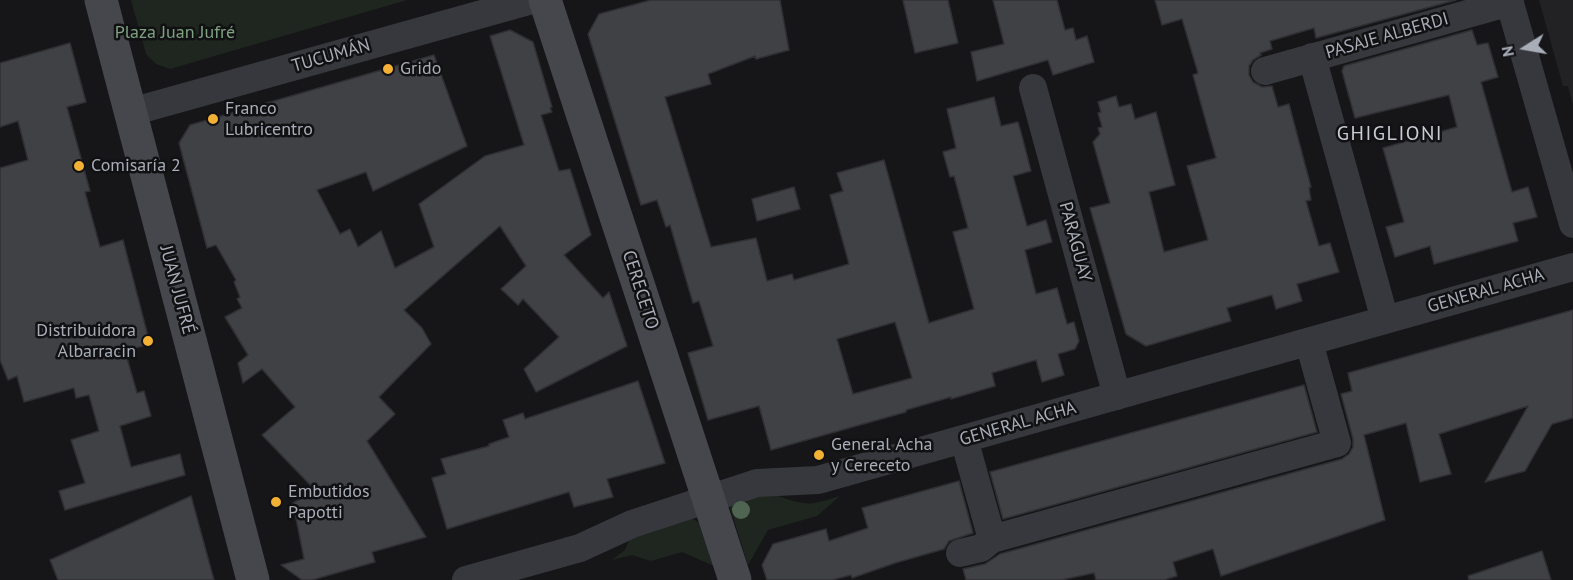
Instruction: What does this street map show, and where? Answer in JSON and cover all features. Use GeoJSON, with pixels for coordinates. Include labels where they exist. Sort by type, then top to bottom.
{"type":"FeatureCollection","features":[{"type":"Feature","properties":{"kind":"main road","name":"JUAN JUFRÉ"},"geometry":{"type":"LineString","coordinates":[[101,0],[253,580]]}},
{"type":"Feature","properties":{"kind":"main road","name":"CERECETO"},"geometry":{"type":"LineString","coordinates":[[545,0],[735,580]]}},
{"type":"Feature","properties":{"kind":"street","name":"TUCUMÁN"},"geometry":{"type":"LineString","coordinates":[[131,112],[532,0]]}},
{"type":"Feature","properties":{"kind":"street","name":"PASAJE ALBERDI"},"geometry":{"type":"LineString","coordinates":[[1265,71],[1510,1]]}},
{"type":"Feature","properties":{"kind":"street"},"geometry":{"type":"LineString","coordinates":[[1510,1],[1573,224]]}},
{"type":"Feature","properties":{"kind":"street"},"geometry":{"type":"LineString","coordinates":[[1312,57],[1385,320]]}},
{"type":"Feature","properties":{"kind":"street","name":"PARAGUAY"},"geometry":{"type":"LineString","coordinates":[[1033,87],[1117,396]]}},
{"type":"Feature","properties":{"kind":"street","name":"GENERAL ACHA"},"geometry":{"type":"LineString","coordinates":[[465,580],[580,548],[632,524],[757,483],[818,480],[1573,267]]}},
{"type":"Feature","properties":{"kind":"street"},"geometry":{"type":"LineString","coordinates":[[960,553],[981,548],[992,539],[1337,444],[1309,342]]}},
{"type":"Feature","properties":{"kind":"street"},"geometry":{"type":"LineString","coordinates":[[964,439],[992,539]]}},
{"type":"Feature","properties":{"kind":"shaded area"},"geometry":{"type":"Polygon","coordinates":[[[1539,0],[1573,0],[1573,105],[1568,86],[1563,86],[1539,0]]]}},
{"type":"Feature","properties":{"kind":"green space","name":"Plaza Juan Jufré"},"geometry":{"type":"Polygon","coordinates":[[[131,0],[407,0],[170,69],[156,64],[146,54],[131,0]]]}},
{"type":"Feature","properties":{"kind":"green space"},"geometry":{"type":"Polygon","coordinates":[[[766,493],[808,503],[840,496],[817,516],[768,530],[748,565],[730,507],[731,504],[766,493]]]}},
{"type":"Feature","properties":{"kind":"green space"},"geometry":{"type":"Polygon","coordinates":[[[692,518],[699,523],[714,566],[682,552],[651,561],[632,555],[612,560],[625,550],[631,536],[692,518]]]}},
{"type":"Feature","properties":{"kind":"building"},"geometry":{"type":"Polygon","coordinates":[[[651,0],[780,0],[789,50],[756,59],[755,56],[708,74],[711,84],[665,97],[711,247],[756,238],[767,281],[792,274],[794,280],[849,264],[830,195],[843,191],[837,173],[884,160],[929,323],[974,309],[953,232],[968,228],[954,176],[950,177],[943,152],[956,148],[947,109],[994,97],[1001,126],[1018,122],[1031,171],[1013,176],[1027,226],[1046,220],[1052,242],[1025,250],[1036,294],[1057,288],[1067,324],[1074,322],[1079,341],[1075,349],[1058,354],[1064,375],[1042,382],[1036,360],[992,373],[995,386],[771,450],[759,406],[708,420],[688,353],[713,346],[699,301],[693,303],[670,225],[666,227],[657,200],[641,205],[588,34],[599,14],[651,0]],[[895,322],[837,339],[853,394],[912,378],[895,322]]]}},
{"type":"Feature","properties":{"kind":"building"},"geometry":{"type":"Polygon","coordinates":[[[903,0],[948,0],[958,43],[915,53],[903,0]]]}},
{"type":"Feature","properties":{"kind":"building"},"geometry":{"type":"Polygon","coordinates":[[[993,0],[1057,0],[1065,30],[1073,28],[1076,40],[1087,36],[1094,62],[1053,75],[1048,60],[977,81],[971,52],[1004,44],[993,0]]]}},
{"type":"Feature","properties":{"kind":"building"},"geometry":{"type":"Polygon","coordinates":[[[1155,0],[1456,0],[1316,38],[1314,28],[1270,41],[1272,49],[1260,53],[1261,55],[1253,60],[1249,66],[1249,75],[1253,82],[1262,87],[1272,86],[1278,107],[1289,104],[1311,187],[1309,188],[1311,200],[1306,201],[1319,246],[1330,243],[1339,272],[1297,284],[1302,301],[1276,309],[1272,295],[1227,308],[1231,321],[1146,346],[1126,334],[1090,208],[1110,203],[1093,142],[1100,134],[1098,128],[1102,127],[1098,102],[1116,96],[1119,107],[1131,104],[1135,119],[1156,112],[1175,185],[1149,192],[1164,252],[1208,240],[1187,166],[1216,158],[1193,75],[1198,73],[1182,19],[1162,25],[1155,0]]]}},
{"type":"Feature","properties":{"kind":"building"},"geometry":{"type":"Polygon","coordinates":[[[510,30],[533,42],[552,107],[550,108],[552,112],[541,115],[559,171],[570,169],[591,235],[564,255],[603,298],[609,292],[627,346],[536,392],[524,369],[559,337],[523,299],[518,305],[501,289],[526,266],[500,226],[404,310],[422,328],[431,344],[379,397],[395,414],[367,441],[426,537],[372,552],[375,562],[312,580],[302,580],[281,565],[304,559],[293,503],[315,490],[262,435],[295,407],[262,369],[243,383],[238,363],[248,355],[225,317],[242,308],[237,299],[240,297],[234,282],[236,280],[216,245],[207,248],[179,143],[190,125],[434,55],[467,146],[373,191],[366,172],[317,190],[340,234],[350,229],[358,247],[381,231],[395,268],[434,247],[419,204],[485,156],[524,145],[490,36],[510,30]]]}},
{"type":"Feature","properties":{"kind":"building"},"geometry":{"type":"Polygon","coordinates":[[[1472,30],[1477,45],[1488,43],[1498,77],[1481,82],[1512,192],[1528,187],[1537,217],[1513,223],[1518,241],[1434,264],[1430,246],[1395,257],[1386,227],[1404,222],[1383,148],[1457,127],[1449,95],[1355,118],[1342,71],[1344,66],[1472,30]]]}},
{"type":"Feature","properties":{"kind":"building"},"geometry":{"type":"Polygon","coordinates":[[[70,43],[86,102],[67,107],[90,191],[85,192],[100,247],[123,240],[150,344],[125,351],[137,393],[144,391],[151,416],[120,426],[131,467],[180,454],[185,475],[65,510],[59,491],[85,483],[71,440],[99,431],[89,395],[76,398],[74,388],[24,402],[17,376],[8,380],[0,360],[0,168],[28,160],[18,121],[0,127],[0,63],[70,43]]]}},
{"type":"Feature","properties":{"kind":"building"},"geometry":{"type":"Polygon","coordinates":[[[794,187],[800,209],[757,221],[752,199],[794,187]]]}},
{"type":"Feature","properties":{"kind":"building"},"geometry":{"type":"Polygon","coordinates":[[[1573,310],[1573,418],[1552,424],[1525,471],[1485,482],[1528,406],[1439,434],[1451,474],[1420,482],[1406,423],[1364,435],[1385,520],[1221,576],[1213,549],[1173,562],[1177,576],[1164,580],[1096,580],[1094,573],[1061,580],[966,580],[963,569],[985,564],[1000,554],[1342,459],[1353,447],[1341,394],[1352,391],[1348,373],[1573,310]]]}},
{"type":"Feature","properties":{"kind":"building"},"geometry":{"type":"Polygon","coordinates":[[[638,381],[665,463],[607,479],[613,497],[574,507],[569,492],[447,529],[432,478],[446,474],[441,459],[489,446],[489,444],[509,437],[503,420],[523,413],[525,419],[638,381]]]}},
{"type":"Feature","properties":{"kind":"building"},"geometry":{"type":"Polygon","coordinates":[[[1304,385],[1317,432],[1003,519],[990,472],[1304,385]]]}},
{"type":"Feature","properties":{"kind":"building"},"geometry":{"type":"Polygon","coordinates":[[[959,481],[973,533],[949,541],[944,549],[852,578],[851,575],[832,580],[767,580],[762,565],[773,544],[826,529],[829,541],[868,528],[862,508],[959,481]]]}},
{"type":"Feature","properties":{"kind":"building"},"geometry":{"type":"Polygon","coordinates":[[[191,496],[214,580],[58,580],[50,560],[191,496]]]}},
{"type":"Feature","properties":{"kind":"building"},"geometry":{"type":"Polygon","coordinates":[[[1542,551],[1551,580],[1469,580],[1468,576],[1542,551]]]}},
{"type":"Feature","properties":{"kind":"place","name":"Grido"},"geometry":{"type":"Point","coordinates":[388,69]}},
{"type":"Feature","properties":{"kind":"place","name":"Franco Lubricentro"},"geometry":{"type":"Point","coordinates":[213,119]}},
{"type":"Feature","properties":{"kind":"place","name":"Comisaría 2"},"geometry":{"type":"Point","coordinates":[79,166]}},
{"type":"Feature","properties":{"kind":"place","name":"Distribuidora Albarracin"},"geometry":{"type":"Point","coordinates":[148,341]}},
{"type":"Feature","properties":{"kind":"place","name":"General Acha y Cereceto"},"geometry":{"type":"Point","coordinates":[819,455]}},
{"type":"Feature","properties":{"kind":"place","name":"Embutidos Papotti"},"geometry":{"type":"Point","coordinates":[276,502]}},
{"type":"Feature","properties":{"kind":"district","name":"GHIGLIONI"},"geometry":{"type":"Point","coordinates":[1390,134]}}]}
